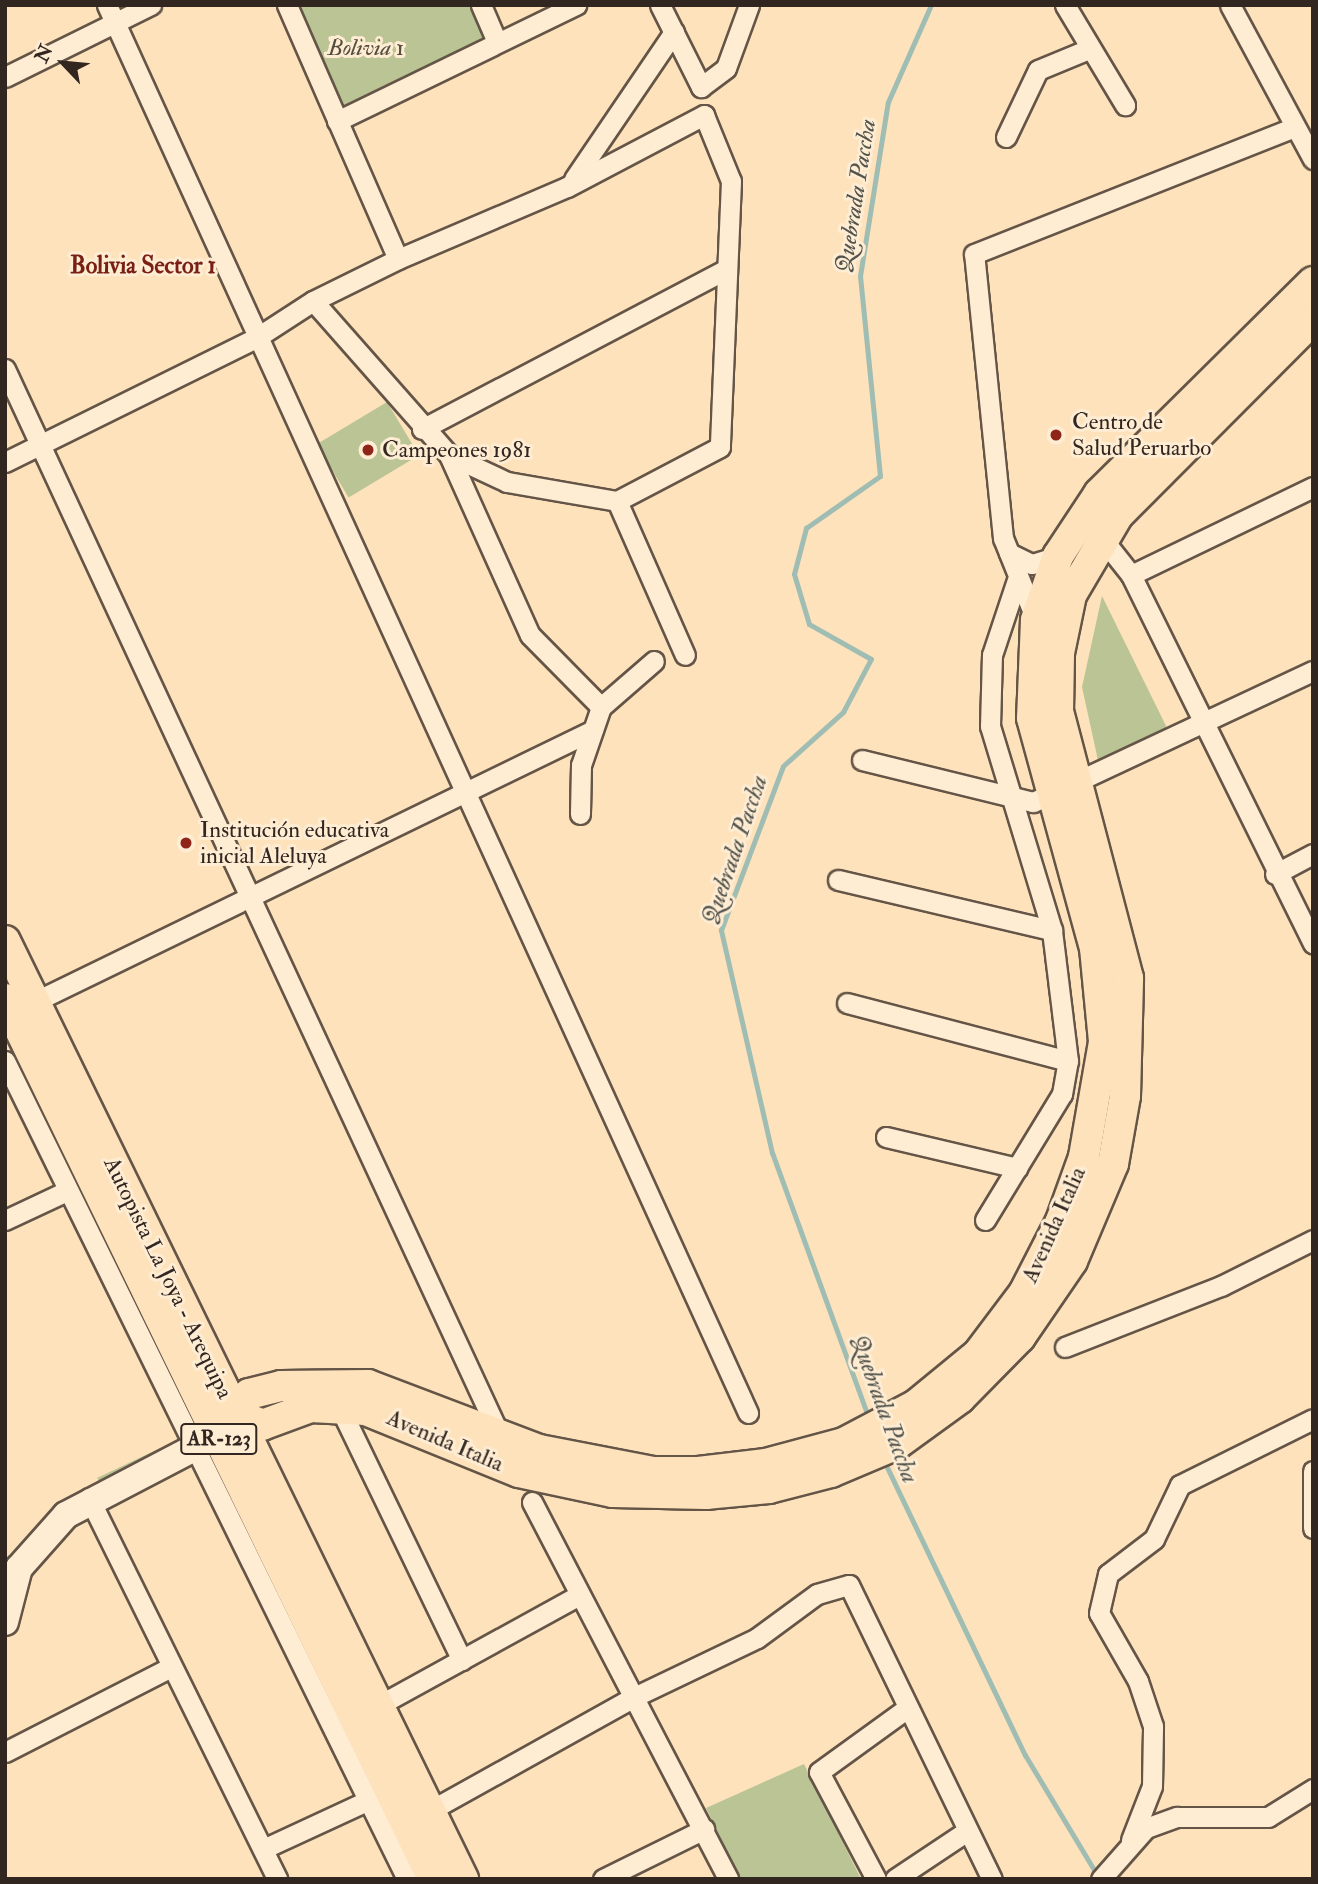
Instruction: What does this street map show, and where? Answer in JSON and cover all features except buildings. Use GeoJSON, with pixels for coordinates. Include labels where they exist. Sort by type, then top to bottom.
{"type":"FeatureCollection","features":[{"type":"Feature","properties":{"kind":"main road","name":"Avenida Italia"},"geometry":{"type":"LineString","coordinates":[[207,1427],[249,1394],[338,1382],[386,1388],[500,1437],[589,1462],[702,1483],[769,1488],[831,1472],[897,1444],[960,1398],[1020,1337],[1072,1261],[1113,1164],[1126,1083],[1128,978],[1030,697],[1036,620],[1058,556],[1099,495],[1313,282]]}},
{"type":"Feature","properties":{"kind":"main road","name":"Avenida Italia"},"geometry":{"type":"LineString","coordinates":[[207,1427],[262,1425],[311,1407],[340,1408],[401,1420],[519,1472],[613,1492],[702,1483],[844,1443],[927,1397],[978,1354],[1024,1293],[1061,1221],[1084,1157],[1104,1042],[1104,995],[1063,792],[1058,712],[1059,653],[1071,595],[1101,537],[1313,319]]}},
{"type":"Feature","properties":{"kind":"main road","name":"Autopista La Joya - Arequipa"},"geometry":{"type":"LineString","coordinates":[[5,941],[36,1001],[207,1427],[381,1704],[463,1879]]}},
{"type":"Feature","properties":{"kind":"main road","name":"Autopista La Joya - Arequipa"},"geometry":{"type":"LineString","coordinates":[[5,999],[207,1427],[433,1879]]}},
{"type":"Feature","properties":{"kind":"street"},"geometry":{"type":"LineString","coordinates":[[5,77],[111,14],[151,5]]}},
{"type":"Feature","properties":{"kind":"street"},"geometry":{"type":"LineString","coordinates":[[287,5],[398,259]]}},
{"type":"Feature","properties":{"kind":"street"},"geometry":{"type":"LineString","coordinates":[[481,5],[497,43]]}},
{"type":"Feature","properties":{"kind":"street"},"geometry":{"type":"LineString","coordinates":[[337,121],[576,5]]}},
{"type":"Feature","properties":{"kind":"street"},"geometry":{"type":"LineString","coordinates":[[660,5],[701,87],[726,68],[749,5]]}},
{"type":"Feature","properties":{"kind":"street"},"geometry":{"type":"LineString","coordinates":[[1065,5],[1125,105]]}},
{"type":"Feature","properties":{"kind":"street"},"geometry":{"type":"LineString","coordinates":[[1230,5],[1313,159]]}},
{"type":"Feature","properties":{"kind":"street"},"geometry":{"type":"LineString","coordinates":[[111,14],[256,338],[748,1413]]}},
{"type":"Feature","properties":{"kind":"street"},"geometry":{"type":"LineString","coordinates":[[567,187],[674,32]]}},
{"type":"Feature","properties":{"kind":"street"},"geometry":{"type":"LineString","coordinates":[[1006,137],[1038,70],[1089,49]]}},
{"type":"Feature","properties":{"kind":"street"},"geometry":{"type":"LineString","coordinates":[[5,462],[256,338],[313,301],[398,259],[567,187],[704,115],[731,181],[723,271],[720,447],[617,500],[507,482],[449,455],[422,429],[313,301]]}},
{"type":"Feature","properties":{"kind":"street"},"geometry":{"type":"LineString","coordinates":[[1036,620],[1017,580],[998,505],[974,254],[1295,127]]}},
{"type":"Feature","properties":{"kind":"street"},"geometry":{"type":"LineString","coordinates":[[422,429],[723,271]]}},
{"type":"Feature","properties":{"kind":"street"},"geometry":{"type":"LineString","coordinates":[[5,369],[249,900],[500,1437],[519,1472]]}},
{"type":"Feature","properties":{"kind":"street"},"geometry":{"type":"LineString","coordinates":[[449,455],[530,635],[601,707]]}},
{"type":"Feature","properties":{"kind":"street"},"geometry":{"type":"LineString","coordinates":[[1131,576],[1313,487]]}},
{"type":"Feature","properties":{"kind":"street"},"geometry":{"type":"LineString","coordinates":[[617,500],[685,655]]}},
{"type":"Feature","properties":{"kind":"street"},"geometry":{"type":"LineString","coordinates":[[1101,537],[1131,576],[1202,727],[1313,944]]}},
{"type":"Feature","properties":{"kind":"street"},"geometry":{"type":"LineString","coordinates":[[1009,553],[1032,564],[1058,556]]}},
{"type":"Feature","properties":{"kind":"street"},"geometry":{"type":"LineString","coordinates":[[985,1220],[1062,1094],[1068,1061],[1052,930],[1014,796],[999,762],[988,696],[992,654],[1017,580]]}},
{"type":"Feature","properties":{"kind":"street"},"geometry":{"type":"LineString","coordinates":[[580,814],[581,765],[601,707],[654,661]]}},
{"type":"Feature","properties":{"kind":"street"},"geometry":{"type":"LineString","coordinates":[[862,760],[1033,802],[1063,792],[1202,727],[1313,671]]}},
{"type":"Feature","properties":{"kind":"street"},"geometry":{"type":"LineString","coordinates":[[36,1001],[249,900],[593,730]]}},
{"type":"Feature","properties":{"kind":"street"},"geometry":{"type":"LineString","coordinates":[[1275,874],[1313,854]]}},
{"type":"Feature","properties":{"kind":"street"},"geometry":{"type":"LineString","coordinates":[[838,880],[1052,930]]}},
{"type":"Feature","properties":{"kind":"street"},"geometry":{"type":"LineString","coordinates":[[847,1003],[1068,1061]]}},
{"type":"Feature","properties":{"kind":"street"},"geometry":{"type":"LineString","coordinates":[[5,1061],[67,1191],[207,1427],[369,1800],[407,1879]]}},
{"type":"Feature","properties":{"kind":"street"},"geometry":{"type":"LineString","coordinates":[[886,1137],[1017,1168]]}},
{"type":"Feature","properties":{"kind":"street"},"geometry":{"type":"LineString","coordinates":[[5,1220],[67,1191]]}},
{"type":"Feature","properties":{"kind":"street"},"geometry":{"type":"LineString","coordinates":[[1065,1347],[1221,1286],[1313,1240]]}},
{"type":"Feature","properties":{"kind":"street"},"geometry":{"type":"LineString","coordinates":[[340,1408],[463,1660]]}},
{"type":"Feature","properties":{"kind":"street"},"geometry":{"type":"LineString","coordinates":[[1101,1879],[1130,1840],[1152,1786],[1153,1726],[1138,1681],[1099,1613],[1108,1574],[1154,1539],[1180,1485],[1313,1419]]}},
{"type":"Feature","properties":{"kind":"street"},"geometry":{"type":"LineString","coordinates":[[5,1618],[19,1568],[89,1497],[207,1427]]}},
{"type":"Feature","properties":{"kind":"street"},"geometry":{"type":"LineString","coordinates":[[1313,1471],[1313,1528]]}},
{"type":"Feature","properties":{"kind":"street"},"geometry":{"type":"LineString","coordinates":[[89,1497],[277,1879]]}},
{"type":"Feature","properties":{"kind":"street"},"geometry":{"type":"LineString","coordinates":[[532,1502],[728,1879]]}},
{"type":"Feature","properties":{"kind":"street"},"geometry":{"type":"LineString","coordinates":[[431,1810],[634,1697],[757,1638],[832,1586],[849,1585],[906,1709],[992,1879]]}},
{"type":"Feature","properties":{"kind":"street"},"geometry":{"type":"LineString","coordinates":[[381,1704],[579,1595]]}},
{"type":"Feature","properties":{"kind":"street"},"geometry":{"type":"LineString","coordinates":[[5,1752],[171,1667]]}},
{"type":"Feature","properties":{"kind":"street"},"geometry":{"type":"LineString","coordinates":[[876,1879],[819,1772],[906,1709]]}},
{"type":"Feature","properties":{"kind":"street"},"geometry":{"type":"LineString","coordinates":[[1130,1840],[1177,1817],[1268,1818],[1313,1789]]}},
{"type":"Feature","properties":{"kind":"street"},"geometry":{"type":"LineString","coordinates":[[263,1849],[369,1800]]}},
{"type":"Feature","properties":{"kind":"street"},"geometry":{"type":"LineString","coordinates":[[603,1879],[704,1829]]}},
{"type":"Feature","properties":{"kind":"street"},"geometry":{"type":"LineString","coordinates":[[895,1879],[967,1831]]}},
{"type":"Feature","properties":{"kind":"green space","name":"Bolivia 1"},"geometry":{"type":"Polygon","coordinates":[[[299,5],[470,5],[484,38],[344,106],[299,5]]]}},
{"type":"Feature","properties":{"kind":"green space","name":"Campeones 1981"},"geometry":{"type":"Polygon","coordinates":[[[387,402],[419,455],[349,497],[317,444],[387,402]]]}},
{"type":"Feature","properties":{"kind":"green space"},"geometry":{"type":"Polygon","coordinates":[[[1102,596],[1168,730],[1099,765],[1082,687],[1102,596]]]}},
{"type":"Feature","properties":{"kind":"green space"},"geometry":{"type":"Polygon","coordinates":[[[175,1441],[100,1482],[97,1478],[175,1441]]]}},
{"type":"Feature","properties":{"kind":"green space"},"geometry":{"type":"Polygon","coordinates":[[[804,1764],[861,1879],[740,1879],[706,1808],[804,1764]]]}},
{"type":"Feature","properties":{"kind":"waterway","name":"Quebrada Paccha"},"geometry":{"type":"LineString","coordinates":[[869,1419],[772,1153],[721,930],[783,766],[843,712],[871,659],[809,624],[794,574],[806,528],[880,476],[860,276],[888,102],[931,5]]}},
{"type":"Feature","properties":{"kind":"waterway","name":"Quebrada Paccha"},"geometry":{"type":"LineString","coordinates":[[884,1461],[1025,1755],[1097,1875]]}},
{"type":"Feature","properties":{"kind":"place","name":"Centro de Salud Peruarbo"},"geometry":{"type":"Point","coordinates":[1056,435]}},
{"type":"Feature","properties":{"kind":"place","name":"Campeones 1981"},"geometry":{"type":"Point","coordinates":[368,450]}},
{"type":"Feature","properties":{"kind":"place","name":"Institución educativa inicial Aleluya"},"geometry":{"type":"Point","coordinates":[186,843]}},
{"type":"Feature","properties":{"kind":"district","name":"Bolivia Sector 1"},"geometry":{"type":"Point","coordinates":[143,266]}}]}
